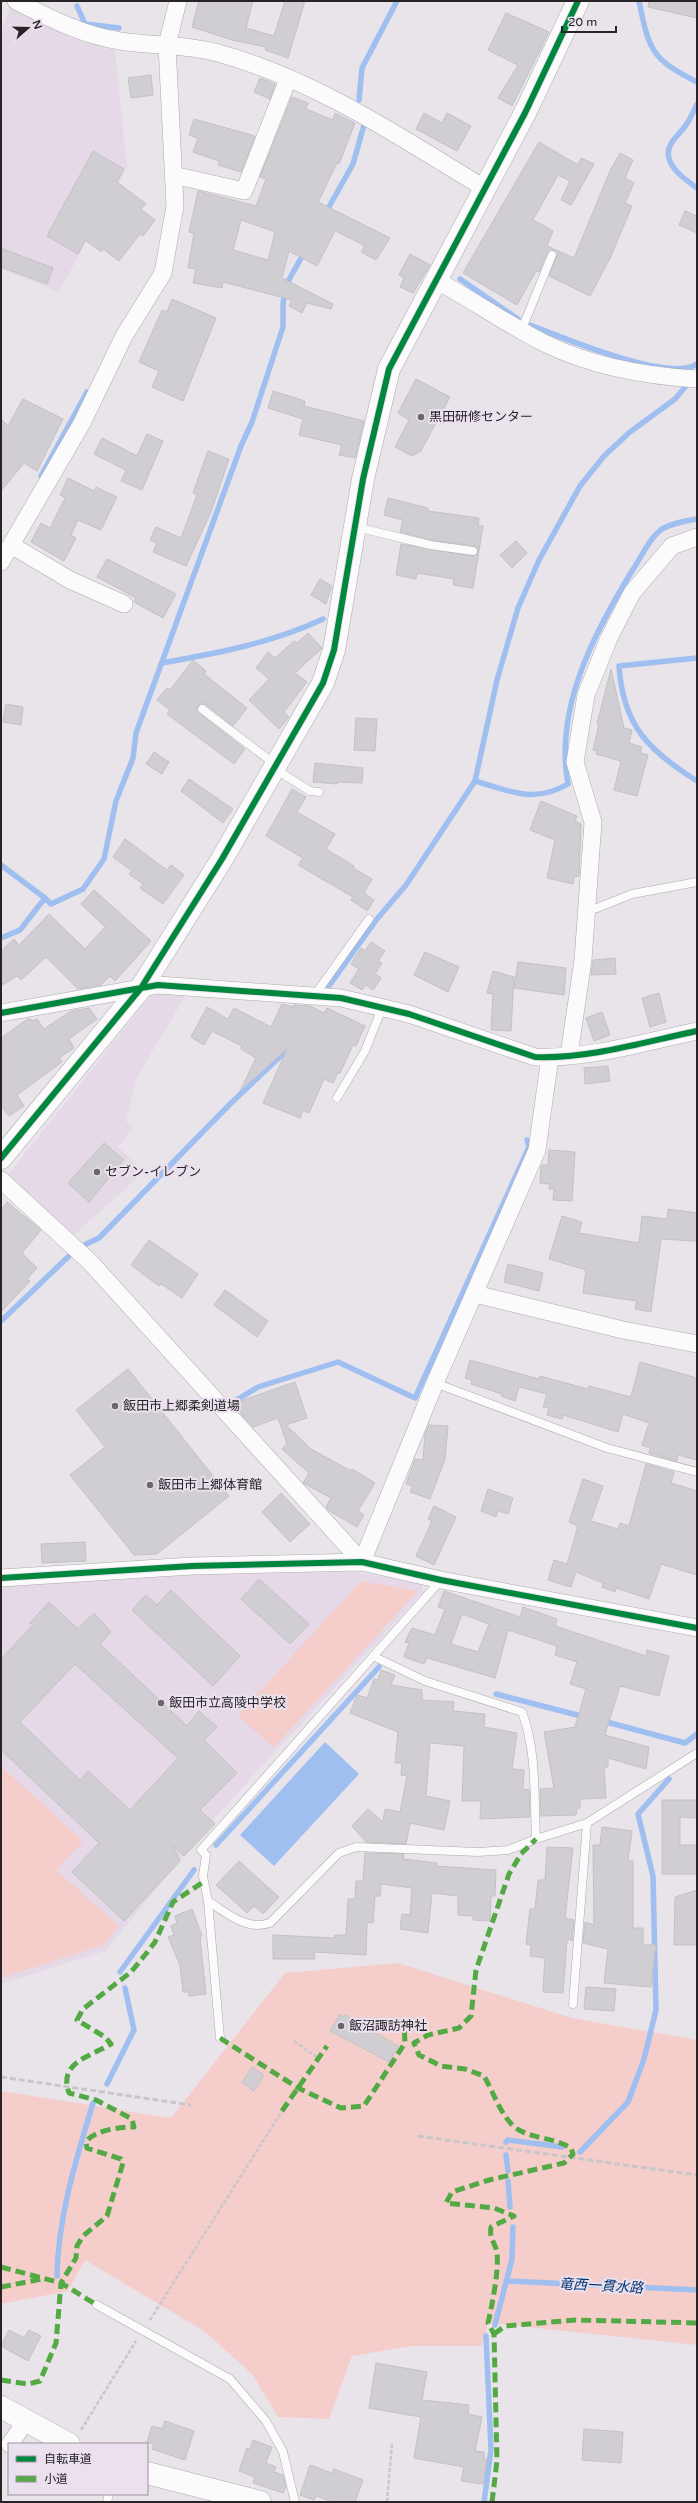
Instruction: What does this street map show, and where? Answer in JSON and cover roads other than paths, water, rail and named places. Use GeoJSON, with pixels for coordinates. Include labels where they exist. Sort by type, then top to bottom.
{"type":"FeatureCollection","features":[{"type":"Feature","properties":{"kind":"street"},"geometry":{"type":"LineString","coordinates":[[16,1],[69,28],[119,41],[167,45],[218,53],[288,79],[350,107],[484,188]]}},
{"type":"Feature","properties":{"kind":"street"},"geometry":{"type":"LineString","coordinates":[[1,562],[82,423],[124,336],[163,273],[175,206],[167,45],[178,1]]}},
{"type":"Feature","properties":{"kind":"street"},"geometry":{"type":"LineString","coordinates":[[1,1158],[141,988],[276,767],[323,683],[334,650],[363,479],[389,369],[525,113],[578,1]]}},
{"type":"Feature","properties":{"kind":"street"},"geometry":{"type":"LineString","coordinates":[[173,175],[244,191],[288,79]]}},
{"type":"Feature","properties":{"kind":"street"},"geometry":{"type":"LineString","coordinates":[[436,280],[544,343],[592,361],[638,373],[697,379]]}},
{"type":"Feature","properties":{"kind":"street"},"geometry":{"type":"LineString","coordinates":[[569,1055],[583,960],[593,822],[575,762],[586,695],[609,638],[632,593],[672,546],[697,537]]}},
{"type":"Feature","properties":{"kind":"street"},"geometry":{"type":"LineString","coordinates":[[11,545],[70,580],[124,604]]}},
{"type":"Feature","properties":{"kind":"street"},"geometry":{"type":"LineString","coordinates":[[1,1013],[158,985],[341,998],[468,1032],[534,1057],[550,1057],[609,1050],[697,1031]]}},
{"type":"Feature","properties":{"kind":"street"},"geometry":{"type":"LineString","coordinates":[[362,1562],[436,1383],[537,1150],[550,1057]]}},
{"type":"Feature","properties":{"kind":"street"},"geometry":{"type":"LineString","coordinates":[[1,1180],[90,1262],[362,1562]]}},
{"type":"Feature","properties":{"kind":"street"},"geometry":{"type":"LineString","coordinates":[[475,1294],[623,1330],[697,1344]]}},
{"type":"Feature","properties":{"kind":"street"},"geometry":{"type":"LineString","coordinates":[[1,1578],[192,1566],[362,1562],[441,1580],[697,1628]]}},
{"type":"Feature","properties":{"kind":"street"},"geometry":{"type":"LineString","coordinates":[[1,2407],[67,2443]]}},
{"type":"Feature","properties":{"kind":"street"},"geometry":{"type":"LineString","coordinates":[[10,2443],[26,2421]]}},
{"type":"Feature","properties":{"kind":"street"},"geometry":{"type":"LineString","coordinates":[[1,2457],[8,2446]]}},
{"type":"Feature","properties":{"kind":"street"},"geometry":{"type":"LineString","coordinates":[[148,2473],[260,2502]]}},
{"type":"Feature","properties":{"kind":"lane"},"geometry":{"type":"LineString","coordinates":[[522,329],[552,255]]}},
{"type":"Feature","properties":{"kind":"lane"},"geometry":{"type":"LineString","coordinates":[[355,526],[430,545],[473,551]]}},
{"type":"Feature","properties":{"kind":"lane"},"geometry":{"type":"LineString","coordinates":[[202,709],[276,767],[310,791],[319,792]]}},
{"type":"Feature","properties":{"kind":"lane"},"geometry":{"type":"LineString","coordinates":[[587,910],[597,908],[632,894],[697,882]]}},
{"type":"Feature","properties":{"kind":"lane"},"geometry":{"type":"LineString","coordinates":[[314,996],[369,919]]}},
{"type":"Feature","properties":{"kind":"lane"},"geometry":{"type":"LineString","coordinates":[[337,1098],[365,1051],[382,1008]]}},
{"type":"Feature","properties":{"kind":"lane"},"geometry":{"type":"LineString","coordinates":[[436,1383],[607,1448],[697,1472]]}},
{"type":"Feature","properties":{"kind":"lane"},"geometry":{"type":"LineString","coordinates":[[220,2038],[208,1901],[203,1876],[206,1856],[202,1850],[375,1657],[441,1580]]}},
{"type":"Feature","properties":{"kind":"lane"},"geometry":{"type":"LineString","coordinates":[[375,1657],[425,1681],[522,1712],[527,1725],[530,1749],[536,1839]]}},
{"type":"Feature","properties":{"kind":"lane"},"geometry":{"type":"LineString","coordinates":[[208,1901],[244,1923],[260,1926],[270,1923],[339,1853],[356,1847],[486,1851],[508,1850],[536,1839],[587,1823],[697,1753]]}},
{"type":"Feature","properties":{"kind":"lane"},"geometry":{"type":"LineString","coordinates":[[573,2004],[587,1823]]}},
{"type":"Feature","properties":{"kind":"lane"},"geometry":{"type":"LineString","coordinates":[[97,2305],[230,2380],[249,2399],[266,2421],[283,2452],[295,2502]]}},
{"type":"Feature","properties":{"kind":"water"},"geometry":{"type":"Polygon","coordinates":[[[325,1742],[359,1774],[274,1866],[240,1835],[325,1742]]]}},
{"type":"Feature","properties":{"kind":"waterway"},"geometry":{"type":"LineString","coordinates":[[359,100],[362,68],[397,1]]}},
{"type":"Feature","properties":{"kind":"waterway"},"geometry":{"type":"LineString","coordinates":[[639,1],[646,31],[654,51],[670,67],[697,82]]}},
{"type":"Feature","properties":{"kind":"waterway"},"geometry":{"type":"LineString","coordinates":[[77,6],[85,24],[119,28]]}},
{"type":"Feature","properties":{"kind":"waterway"},"geometry":{"type":"LineString","coordinates":[[697,104],[689,120],[671,144],[668,151],[671,163],[675,169],[680,175],[697,188]]}},
{"type":"Feature","properties":{"kind":"waterway"},"geometry":{"type":"LineString","coordinates":[[325,214],[353,164],[364,125]]}},
{"type":"Feature","properties":{"kind":"waterway"},"geometry":{"type":"LineString","coordinates":[[1,938],[20,930],[45,898],[51,904],[83,889],[104,859],[116,801],[133,758],[136,733],[241,446],[252,422],[283,327],[283,304],[286,285],[305,251]]}},
{"type":"Feature","properties":{"kind":"waterway"},"geometry":{"type":"LineString","coordinates":[[460,279],[518,319]]}},
{"type":"Feature","properties":{"kind":"waterway"},"geometry":{"type":"LineString","coordinates":[[530,325],[589,348],[640,363],[664,368],[683,368],[697,364]]}},
{"type":"Feature","properties":{"kind":"waterway"},"geometry":{"type":"LineString","coordinates":[[329,986],[377,919],[406,885],[475,781],[497,680],[518,608],[539,560],[580,486],[604,456],[630,432],[675,399],[686,386]]}},
{"type":"Feature","properties":{"kind":"waterway"},"geometry":{"type":"LineString","coordinates":[[41,476],[87,392]]}},
{"type":"Feature","properties":{"kind":"waterway"},"geometry":{"type":"LineString","coordinates":[[475,781],[522,794],[544,793],[556,790],[568,784],[565,756],[567,728],[572,700],[580,673],[591,646],[618,595],[646,548],[657,533],[670,525],[697,519]]}},
{"type":"Feature","properties":{"kind":"waterway"},"geometry":{"type":"LineString","coordinates":[[162,663],[224,651],[264,641],[284,635],[323,619]]}},
{"type":"Feature","properties":{"kind":"waterway"},"geometry":{"type":"LineString","coordinates":[[697,658],[619,666],[626,705],[633,721],[642,735],[665,759],[697,781]]}},
{"type":"Feature","properties":{"kind":"waterway"},"geometry":{"type":"LineString","coordinates":[[1,865],[45,898]]}},
{"type":"Feature","properties":{"kind":"waterway"},"geometry":{"type":"LineString","coordinates":[[86,1244],[99,1238],[230,1104],[287,1050]]}},
{"type":"Feature","properties":{"kind":"waterway"},"geometry":{"type":"LineString","coordinates":[[235,1401],[258,1387],[338,1362],[415,1398],[529,1147],[527,1140]]}},
{"type":"Feature","properties":{"kind":"waterway"},"geometry":{"type":"LineString","coordinates":[[1,1321],[69,1256]]}},
{"type":"Feature","properties":{"kind":"waterway"},"geometry":{"type":"LineString","coordinates":[[216,1845],[379,1667]]}},
{"type":"Feature","properties":{"kind":"waterway"},"geometry":{"type":"LineString","coordinates":[[496,1694],[585,1717]]}},
{"type":"Feature","properties":{"kind":"waterway"},"geometry":{"type":"LineString","coordinates":[[603,1721],[685,1743],[697,1734]]}},
{"type":"Feature","properties":{"kind":"waterway"},"geometry":{"type":"LineString","coordinates":[[580,2152],[628,2102],[644,2059],[656,2010],[653,1876],[638,1814],[669,1779]]}},
{"type":"Feature","properties":{"kind":"waterway"},"geometry":{"type":"LineString","coordinates":[[120,1972],[194,1870]]}},
{"type":"Feature","properties":{"kind":"waterway"},"geometry":{"type":"LineString","coordinates":[[107,2084],[134,2030],[125,1988]]}},
{"type":"Feature","properties":{"kind":"waterway"},"geometry":{"type":"LineString","coordinates":[[57,2276],[58,2254],[64,2210],[74,2167],[93,2103]]}},
{"type":"Feature","properties":{"kind":"waterway"},"geometry":{"type":"LineString","coordinates":[[506,2142],[508,2140],[562,2147]]}},
{"type":"Feature","properties":{"kind":"waterway"},"geometry":{"type":"LineString","coordinates":[[506,2155],[508,2171]]}},
{"type":"Feature","properties":{"kind":"waterway"},"geometry":{"type":"LineString","coordinates":[[508,2181],[510,2207]]}},
{"type":"Feature","properties":{"kind":"waterway"},"geometry":{"type":"LineString","coordinates":[[495,2325],[512,2259],[513,2227]]}},
{"type":"Feature","properties":{"kind":"waterway","name":"竜西一貫水路"},"geometry":{"type":"LineString","coordinates":[[506,2281],[697,2290]]}},
{"type":"Feature","properties":{"kind":"waterway"},"geometry":{"type":"LineString","coordinates":[[484,2502],[491,2450],[486,2336]]}},
{"type":"Feature","properties":{"kind":"railway"},"geometry":{"type":"LineString","coordinates":[[1,2077],[191,2105]]}},
{"type":"Feature","properties":{"kind":"railway"},"geometry":{"type":"LineString","coordinates":[[418,2136],[697,2175]]}},
{"type":"Feature","properties":{"kind":"place","name":"黒田研修センター"},"geometry":{"type":"Point","coordinates":[421,417]}},
{"type":"Feature","properties":{"kind":"place","name":"セブン-イレブン"},"geometry":{"type":"Point","coordinates":[97,1172]}},
{"type":"Feature","properties":{"kind":"place","name":"飯田市上郷柔剣道場"},"geometry":{"type":"Point","coordinates":[115,1406]}},
{"type":"Feature","properties":{"kind":"place","name":"飯田市上郷体育館"},"geometry":{"type":"Point","coordinates":[150,1485]}},
{"type":"Feature","properties":{"kind":"place","name":"飯田市立高陵中学校"},"geometry":{"type":"Point","coordinates":[161,1703]}},
{"type":"Feature","properties":{"kind":"place","name":"飯沼諏訪神社"},"geometry":{"type":"Point","coordinates":[341,2026]}}]}
